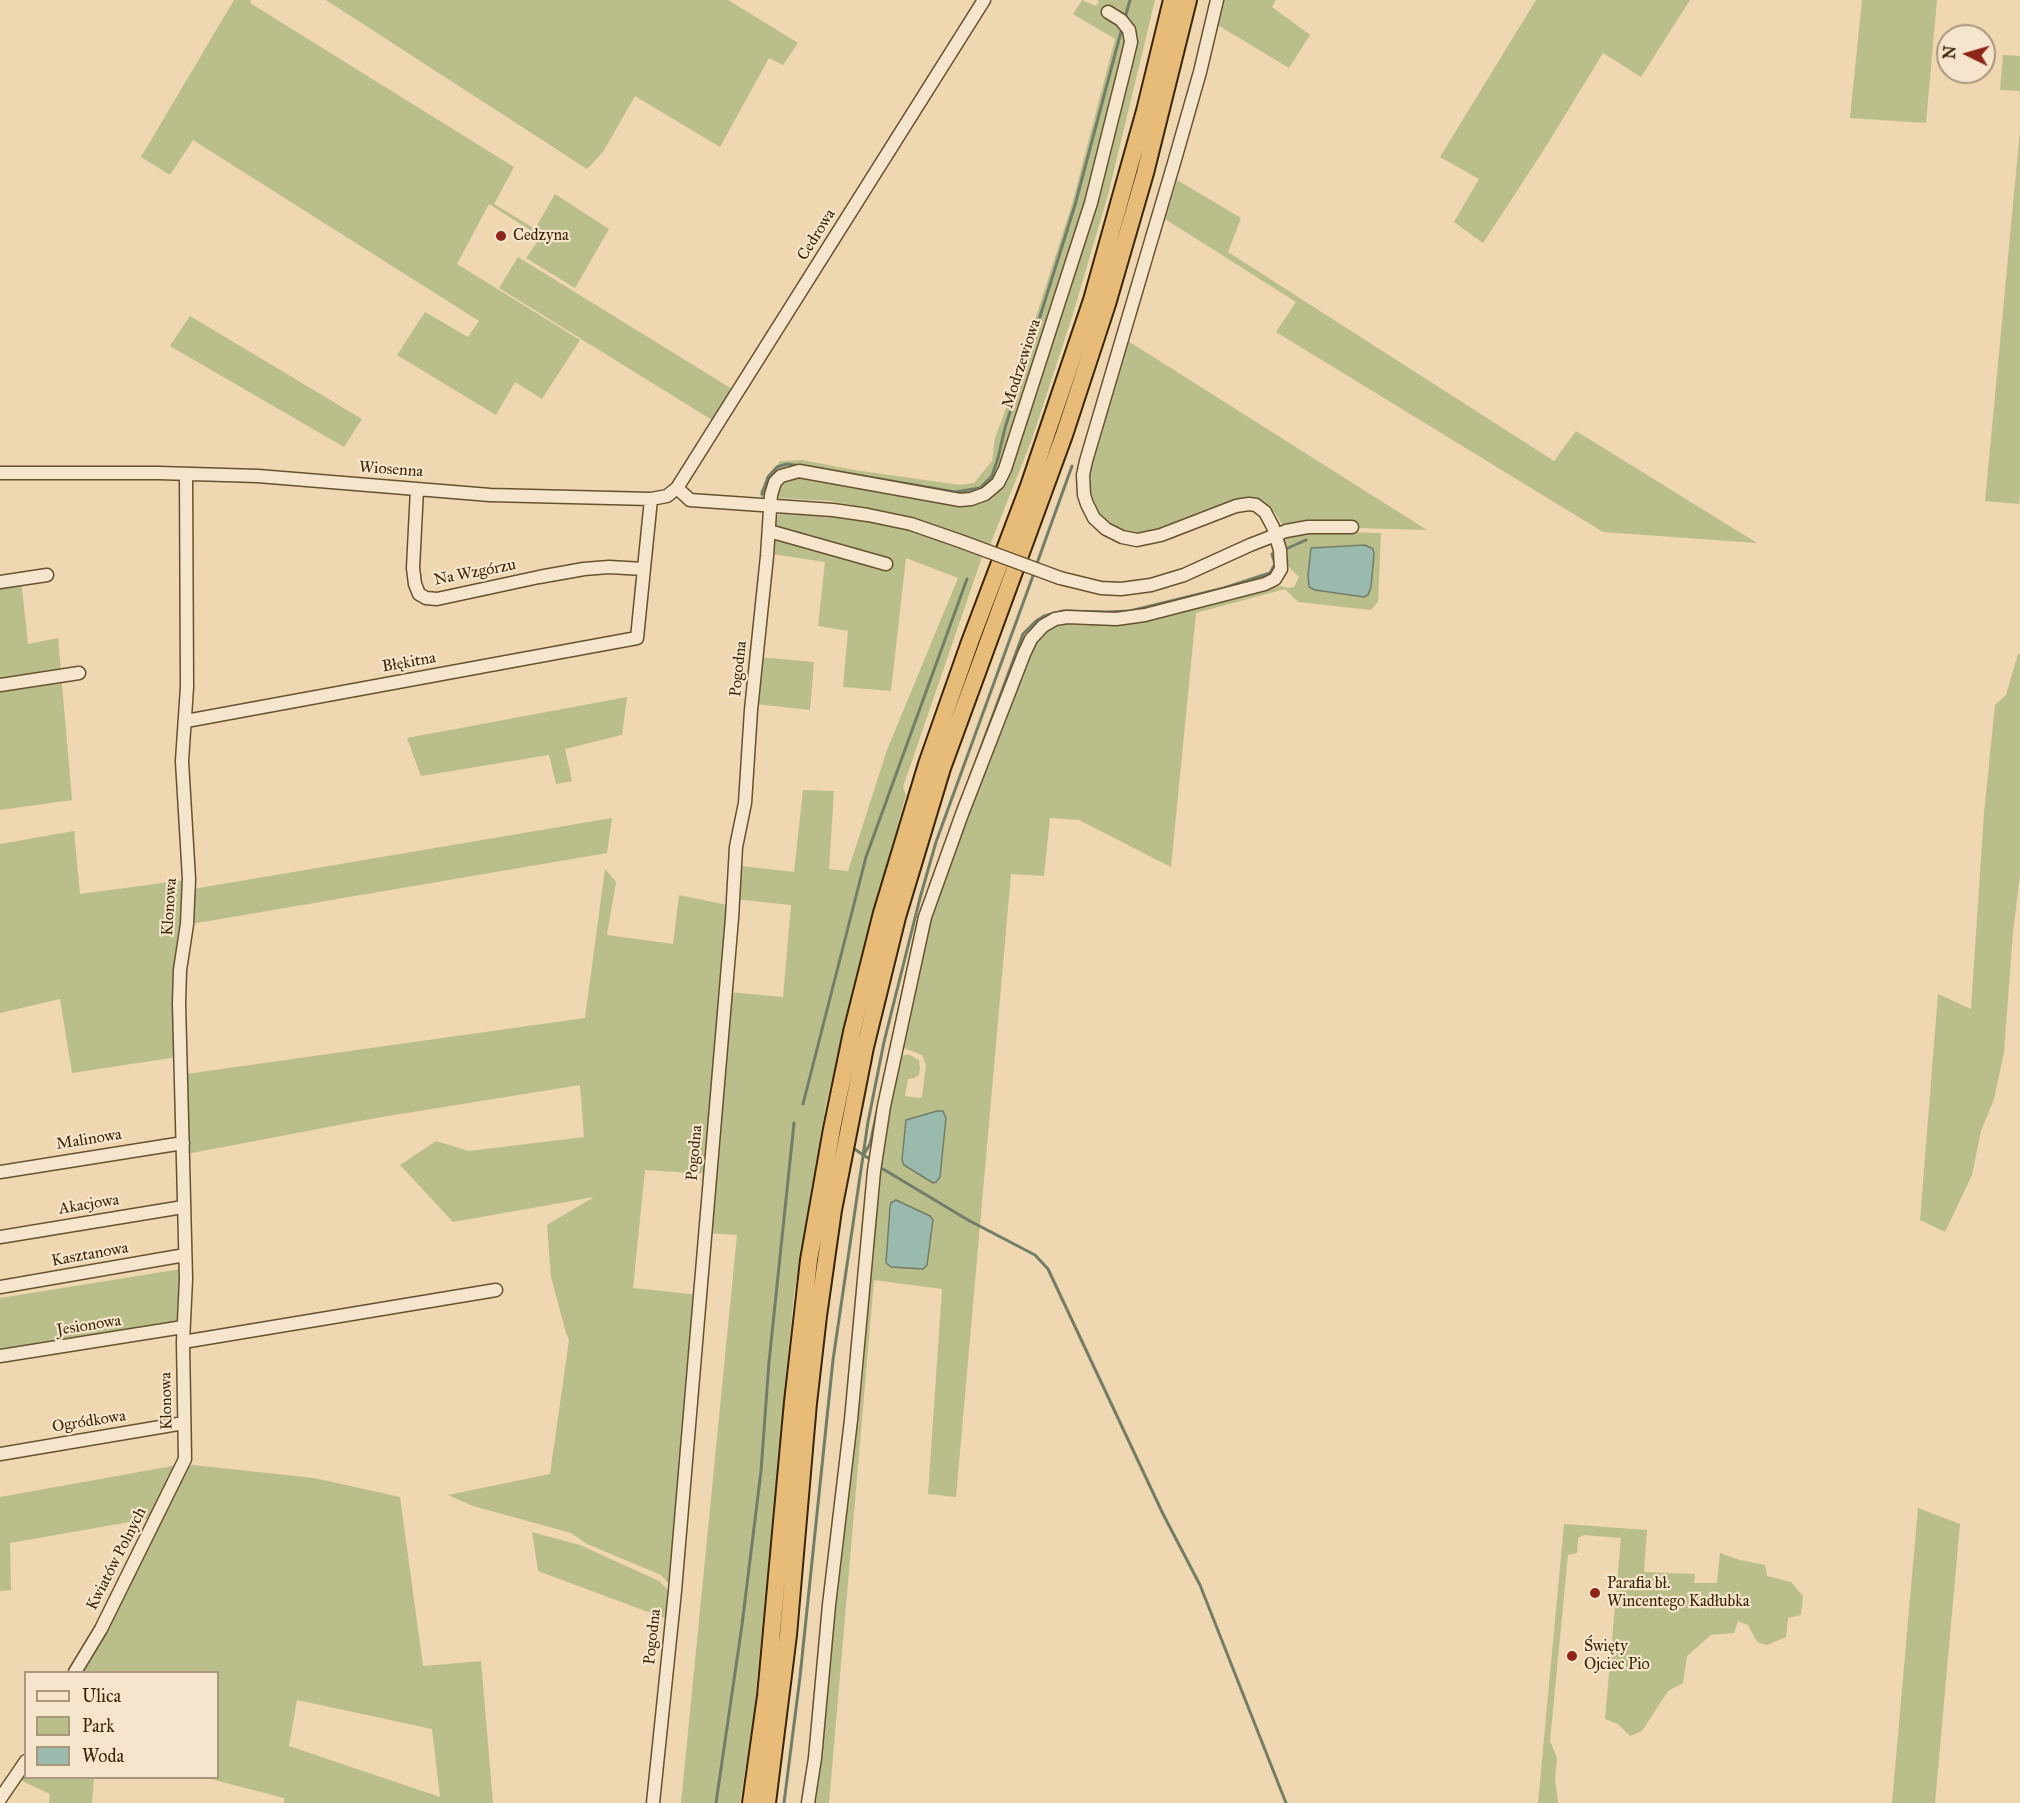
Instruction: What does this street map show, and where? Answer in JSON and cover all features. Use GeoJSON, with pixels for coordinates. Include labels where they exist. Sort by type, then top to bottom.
{"type":"FeatureCollection","features":[{"type":"Feature","properties":{"kind":"highway"},"geometry":{"type":"LineString","coordinates":[[751,1803],[767,1684],[793,1402],[808,1270],[826,1158],[852,1032],[882,913],[927,764],[1029,486],[1092,300],[1145,111],[1172,0]]}},
{"type":"Feature","properties":{"kind":"highway"},"geometry":{"type":"LineString","coordinates":[[767,1803],[788,1635],[819,1305],[833,1210],[864,1047],[900,906],[942,768],[1057,454],[1107,304],[1145,173],[1188,0]]}},
{"type":"Feature","properties":{"kind":"street","name":"Cedrowa"},"geometry":{"type":"LineString","coordinates":[[677,488],[984,0]]}},
{"type":"Feature","properties":{"kind":"street"},"geometry":{"type":"LineString","coordinates":[[808,1803],[815,1758],[829,1605],[851,1420],[874,1171],[884,1106],[919,941],[930,901],[1016,675],[1031,639],[1050,621],[1061,618],[1116,619],[1144,615],[1265,584],[1275,579],[1281,569],[1282,561],[1275,535],[1265,512],[1256,505],[1236,506],[1142,540],[1126,539],[1106,529],[1089,509],[1084,495],[1086,461],[1200,72],[1217,0]]}},
{"type":"Feature","properties":{"kind":"street","name":"Modrzewiowa"},"geometry":{"type":"LineString","coordinates":[[771,506],[771,495],[775,482],[787,473],[799,471],[960,500],[985,494],[998,483],[1005,469],[1091,203],[1131,42],[1129,30],[1124,23],[1108,12]]}},
{"type":"Feature","properties":{"kind":"street","name":"Wiosenna"},"geometry":{"type":"LineString","coordinates":[[0,472],[258,476],[490,495],[651,499],[667,496],[677,488]]}},
{"type":"Feature","properties":{"kind":"street","name":"Klonowa"},"geometry":{"type":"LineString","coordinates":[[185,1460],[183,1327],[186,1279],[179,1004],[189,879],[182,761],[188,687],[186,474]]}},
{"type":"Feature","properties":{"kind":"street"},"geometry":{"type":"LineString","coordinates":[[677,488],[690,500],[832,510],[911,524],[1060,578],[1101,588],[1121,589],[1151,585],[1184,575],[1275,535],[1308,527],[1352,527]]}},
{"type":"Feature","properties":{"kind":"street","name":"Na Wzgórzu"},"geometry":{"type":"LineString","coordinates":[[417,489],[413,568],[419,594],[426,598],[437,599],[584,569],[609,567],[644,569]]}},
{"type":"Feature","properties":{"kind":"street"},"geometry":{"type":"LineString","coordinates":[[644,569],[651,499]]}},
{"type":"Feature","properties":{"kind":"street","name":"Pogodna"},"geometry":{"type":"LineString","coordinates":[[653,1803],[675,1591],[732,918],[736,847],[744,803],[771,506]]}},
{"type":"Feature","properties":{"kind":"street"},"geometry":{"type":"LineString","coordinates":[[769,531],[886,564]]}},
{"type":"Feature","properties":{"kind":"street","name":"Błękitna"},"geometry":{"type":"LineString","coordinates":[[186,721],[637,638],[644,569]]}},
{"type":"Feature","properties":{"kind":"street"},"geometry":{"type":"LineString","coordinates":[[0,582],[47,575]]}},
{"type":"Feature","properties":{"kind":"street"},"geometry":{"type":"LineString","coordinates":[[0,685],[80,673]]}},
{"type":"Feature","properties":{"kind":"street","name":"Malinowa"},"geometry":{"type":"LineString","coordinates":[[0,1172],[183,1143]]}},
{"type":"Feature","properties":{"kind":"street","name":"Akacjowa"},"geometry":{"type":"LineString","coordinates":[[0,1237],[183,1207]]}},
{"type":"Feature","properties":{"kind":"street","name":"Kasztanowa"},"geometry":{"type":"LineString","coordinates":[[0,1287],[185,1255]]}},
{"type":"Feature","properties":{"kind":"street"},"geometry":{"type":"LineString","coordinates":[[183,1342],[496,1290]]}},
{"type":"Feature","properties":{"kind":"street","name":"Jesionowa"},"geometry":{"type":"LineString","coordinates":[[0,1356],[183,1327]]}},
{"type":"Feature","properties":{"kind":"street","name":"Ogródkowa"},"geometry":{"type":"LineString","coordinates":[[0,1454],[184,1423]]}},
{"type":"Feature","properties":{"kind":"street","name":"Kwiatów Polnych"},"geometry":{"type":"LineString","coordinates":[[76,1671],[100,1629],[185,1460]]}},
{"type":"Feature","properties":{"kind":"street"},"geometry":{"type":"LineString","coordinates":[[0,1799],[24,1764]]}},
{"type":"Feature","properties":{"kind":"green space"},"geometry":{"type":"Polygon","coordinates":[[[234,0],[251,0],[250,3],[514,167],[494,204],[535,229],[555,194],[609,229],[575,288],[526,258],[541,237],[489,204],[457,264],[580,340],[542,399],[515,382],[496,415],[397,355],[425,312],[468,337],[479,321],[193,140],[170,175],[141,157],[234,0]]]}},
{"type":"Feature","properties":{"kind":"green space"},"geometry":{"type":"Polygon","coordinates":[[[326,0],[728,0],[798,43],[783,65],[769,58],[720,147],[635,96],[603,152],[587,169],[326,0]]]}},
{"type":"Feature","properties":{"kind":"green space"},"geometry":{"type":"Polygon","coordinates":[[[1082,0],[1096,6],[1099,2],[1097,0],[1155,0],[1108,195],[1072,317],[1032,439],[990,545],[899,514],[831,501],[761,497],[760,491],[780,461],[802,460],[960,485],[974,483],[992,461],[995,438],[1072,204],[1115,39],[1073,14],[1082,0]]]}},
{"type":"Feature","properties":{"kind":"green space"},"geometry":{"type":"Polygon","coordinates":[[[1221,0],[1276,0],[1272,7],[1310,35],[1289,68],[1216,24],[1221,0]]]}},
{"type":"Feature","properties":{"kind":"green space"},"geometry":{"type":"Polygon","coordinates":[[[1536,0],[1690,0],[1641,77],[1603,53],[1483,243],[1454,222],[1479,179],[1440,157],[1536,0]]]}},
{"type":"Feature","properties":{"kind":"green space"},"geometry":{"type":"Polygon","coordinates":[[[1862,0],[1937,0],[1926,123],[1850,118],[1862,0]]]}},
{"type":"Feature","properties":{"kind":"green space"},"geometry":{"type":"Polygon","coordinates":[[[2003,55],[2020,56],[2020,91],[2000,90],[2003,55]]]}},
{"type":"Feature","properties":{"kind":"green space"},"geometry":{"type":"Polygon","coordinates":[[[2020,131],[2020,495],[2019,504],[1985,501],[2020,131]]]}},
{"type":"Feature","properties":{"kind":"green space"},"geometry":{"type":"Polygon","coordinates":[[[1177,180],[1241,218],[1228,252],[1554,461],[1576,431],[1757,543],[1603,532],[1276,332],[1296,302],[1165,219],[1177,180]]]}},
{"type":"Feature","properties":{"kind":"green space"},"geometry":{"type":"Polygon","coordinates":[[[518,257],[732,389],[712,420],[499,288],[518,257]]]}},
{"type":"Feature","properties":{"kind":"green space"},"geometry":{"type":"Polygon","coordinates":[[[190,316],[362,419],[344,447],[170,346],[190,316]]]}},
{"type":"Feature","properties":{"kind":"green space"},"geometry":{"type":"Polygon","coordinates":[[[1128,341],[1427,530],[1283,526],[1266,503],[1253,498],[1223,504],[1172,526],[1145,533],[1135,534],[1110,525],[1096,509],[1090,487],[1091,467],[1128,341]]]}},
{"type":"Feature","properties":{"kind":"green space"},"geometry":{"type":"Polygon","coordinates":[[[779,514],[826,515],[874,522],[911,530],[982,557],[903,787],[906,795],[861,958],[826,1104],[794,1294],[754,1713],[740,1803],[681,1803],[737,1235],[705,1233],[728,992],[783,997],[791,905],[733,899],[710,1174],[645,1170],[633,1288],[700,1295],[675,1591],[661,1575],[587,1544],[571,1533],[473,1506],[448,1495],[550,1474],[569,1340],[551,1277],[547,1225],[594,1197],[453,1222],[400,1165],[436,1141],[469,1151],[584,1137],[580,1085],[376,1118],[186,1154],[186,1074],[585,1018],[605,869],[616,882],[607,935],[673,944],[679,895],[727,905],[743,831],[741,866],[794,872],[803,790],[834,791],[829,869],[848,871],[887,750],[958,578],[906,558],[891,691],[843,687],[848,631],[818,626],[825,562],[772,554],[776,519],[779,514]]]}},
{"type":"Feature","properties":{"kind":"green space"},"geometry":{"type":"Polygon","coordinates":[[[1305,533],[1381,533],[1378,602],[1371,610],[1298,602],[1285,589],[1196,613],[1171,867],[1079,820],[1050,818],[1044,876],[1011,874],[956,1497],[928,1494],[942,1289],[874,1280],[829,1803],[813,1803],[881,1152],[902,1056],[908,1054],[919,1060],[920,1069],[919,1075],[908,1079],[905,1096],[922,1097],[926,1065],[922,1055],[904,1048],[903,1044],[929,923],[936,898],[1017,685],[1033,648],[1045,631],[1073,623],[1128,624],[1281,586],[1294,587],[1299,577],[1287,565],[1283,545],[1286,539],[1305,533]]]}},
{"type":"Feature","properties":{"kind":"green space"},"geometry":{"type":"Polygon","coordinates":[[[21,579],[28,644],[58,638],[72,800],[0,810],[0,582],[21,579]]]}},
{"type":"Feature","properties":{"kind":"green space"},"geometry":{"type":"Polygon","coordinates":[[[2018,654],[2020,654],[2020,875],[2013,932],[2004,1052],[1994,1099],[1981,1131],[1972,1175],[1945,1232],[1920,1220],[1938,994],[1971,1009],[1984,813],[1995,705],[2006,695],[2018,654]]]}},
{"type":"Feature","properties":{"kind":"green space"},"geometry":{"type":"Polygon","coordinates":[[[758,657],[814,662],[810,710],[756,704],[758,657]]]}},
{"type":"Feature","properties":{"kind":"green space"},"geometry":{"type":"Polygon","coordinates":[[[627,697],[622,735],[565,749],[572,781],[556,784],[549,755],[421,776],[407,738],[627,697]]]}},
{"type":"Feature","properties":{"kind":"green space"},"geometry":{"type":"Polygon","coordinates":[[[612,818],[607,853],[191,924],[193,889],[612,818]]]}},
{"type":"Feature","properties":{"kind":"green space"},"geometry":{"type":"Polygon","coordinates":[[[74,831],[80,894],[185,880],[177,1057],[72,1073],[60,999],[0,1013],[0,844],[74,831]]]}},
{"type":"Feature","properties":{"kind":"green space"},"geometry":{"type":"Polygon","coordinates":[[[181,1269],[179,1324],[0,1349],[0,1298],[181,1269]]]}},
{"type":"Feature","properties":{"kind":"green space"},"geometry":{"type":"Polygon","coordinates":[[[178,1465],[152,1518],[10,1543],[11,1590],[0,1591],[0,1497],[178,1465]]]}},
{"type":"Feature","properties":{"kind":"green space"},"geometry":{"type":"Polygon","coordinates":[[[192,1465],[314,1478],[400,1497],[423,1666],[481,1661],[493,1803],[284,1803],[284,1798],[211,1779],[219,1779],[219,1671],[81,1671],[187,1467],[192,1465]],[[297,1700],[289,1746],[440,1797],[432,1729],[297,1700]]]}},
{"type":"Feature","properties":{"kind":"green space"},"geometry":{"type":"Polygon","coordinates":[[[1918,1508],[1960,1524],[1935,1803],[1892,1803],[1918,1508]]]}},
{"type":"Feature","properties":{"kind":"green space"},"geometry":{"type":"Polygon","coordinates":[[[1564,1524],[1647,1530],[1644,1572],[1695,1574],[1694,1583],[1717,1583],[1720,1553],[1765,1565],[1767,1576],[1791,1582],[1803,1596],[1801,1615],[1788,1618],[1786,1637],[1767,1645],[1757,1642],[1748,1625],[1738,1621],[1734,1633],[1711,1635],[1687,1656],[1683,1683],[1668,1691],[1642,1731],[1630,1736],[1618,1724],[1605,1719],[1621,1538],[1584,1535],[1578,1538],[1577,1553],[1568,1555],[1550,1741],[1557,1758],[1555,1779],[1558,1803],[1538,1803],[1564,1524]]]}},
{"type":"Feature","properties":{"kind":"green space"},"geometry":{"type":"Polygon","coordinates":[[[532,1532],[580,1545],[659,1581],[668,1590],[670,1596],[667,1619],[538,1571],[532,1532]]]}},
{"type":"Feature","properties":{"kind":"green space"},"geometry":{"type":"Polygon","coordinates":[[[24,1772],[24,1779],[94,1779],[92,1803],[49,1803],[50,1794],[20,1780],[24,1772]]]}},
{"type":"Feature","properties":{"kind":"water"},"geometry":{"type":"Polygon","coordinates":[[[1365,545],[1373,549],[1374,554],[1371,587],[1368,595],[1364,597],[1315,590],[1309,587],[1311,548],[1365,545]]]}},
{"type":"Feature","properties":{"kind":"water"},"geometry":{"type":"Polygon","coordinates":[[[943,1111],[946,1118],[940,1177],[933,1183],[904,1165],[902,1160],[906,1120],[943,1111]]]}},
{"type":"Feature","properties":{"kind":"water"},"geometry":{"type":"Polygon","coordinates":[[[896,1200],[930,1216],[933,1220],[927,1265],[923,1269],[891,1267],[886,1263],[890,1207],[891,1203],[896,1200]]]}},
{"type":"Feature","properties":{"kind":"waterway"},"geometry":{"type":"LineString","coordinates":[[1125,18],[1130,0]]}},
{"type":"Feature","properties":{"kind":"waterway"},"geometry":{"type":"LineString","coordinates":[[810,467],[955,492],[980,488],[992,476],[1075,205],[1122,28]]}},
{"type":"Feature","properties":{"kind":"waterway"},"geometry":{"type":"LineString","coordinates":[[762,494],[768,477],[777,467],[787,464],[800,466]]}},
{"type":"Feature","properties":{"kind":"waterway"},"geometry":{"type":"LineString","coordinates":[[1036,566],[1072,466]]}},
{"type":"Feature","properties":{"kind":"waterway"},"geometry":{"type":"LineString","coordinates":[[1288,548],[1306,540]]}},
{"type":"Feature","properties":{"kind":"waterway"},"geometry":{"type":"LineString","coordinates":[[963,796],[1023,634],[1036,621],[1044,616],[1063,611],[1130,611],[1224,588],[1270,573],[1275,564],[1272,554]]}},
{"type":"Feature","properties":{"kind":"waterway"},"geometry":{"type":"LineString","coordinates":[[784,1803],[800,1677],[833,1360],[868,1122],[884,1042],[936,842],[1034,573]]}},
{"type":"Feature","properties":{"kind":"waterway"},"geometry":{"type":"LineString","coordinates":[[803,1104],[866,857],[967,579]]}},
{"type":"Feature","properties":{"kind":"waterway"},"geometry":{"type":"LineString","coordinates":[[864,1154],[870,1144],[919,917],[945,845]]}},
{"type":"Feature","properties":{"kind":"waterway"},"geometry":{"type":"LineString","coordinates":[[716,1803],[742,1625],[761,1471],[769,1362],[794,1123]]}},
{"type":"Feature","properties":{"kind":"waterway"},"geometry":{"type":"LineString","coordinates":[[853,1148],[868,1158]]}},
{"type":"Feature","properties":{"kind":"waterway"},"geometry":{"type":"LineString","coordinates":[[883,1169],[968,1220],[1035,1255],[1048,1269],[1163,1514],[1200,1585],[1286,1803]]}},
{"type":"Feature","properties":{"kind":"place","name":"Cedzyna"},"geometry":{"type":"Point","coordinates":[501,236]}},
{"type":"Feature","properties":{"kind":"place","name":"Parafia bł. Wincentego Kadłubka"},"geometry":{"type":"Point","coordinates":[1595,1593]}},
{"type":"Feature","properties":{"kind":"place","name":"Święty Ojciec Pio"},"geometry":{"type":"Point","coordinates":[1572,1656]}}]}
